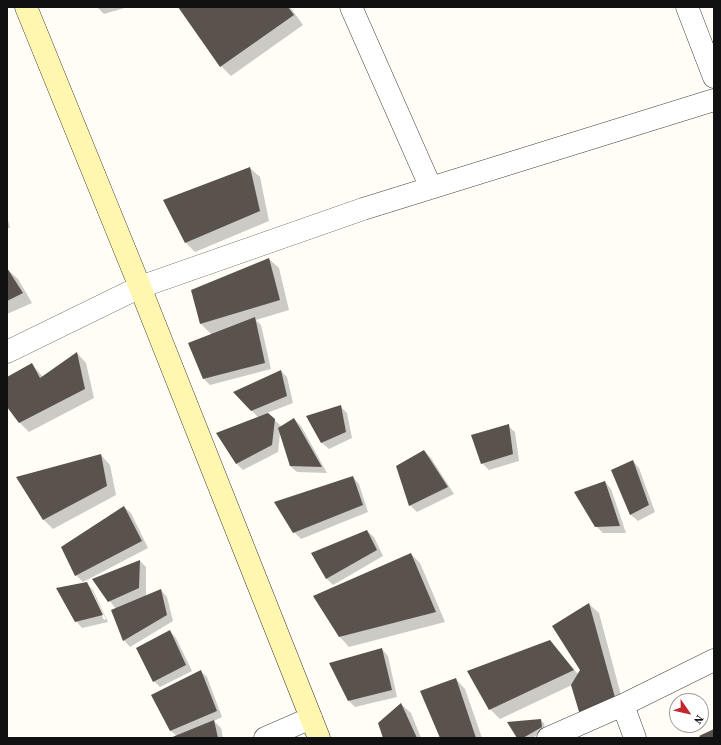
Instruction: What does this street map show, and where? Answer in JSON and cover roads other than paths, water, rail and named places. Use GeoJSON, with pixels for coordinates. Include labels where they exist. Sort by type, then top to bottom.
{"type":"FeatureCollection","features":[{"type":"Feature","properties":{"kind":"main road"},"geometry":{"type":"LineString","coordinates":[[26,7],[140,287],[319,738]]}},
{"type":"Feature","properties":{"kind":"street"},"geometry":{"type":"LineString","coordinates":[[351,7],[431,188]]}},
{"type":"Feature","properties":{"kind":"street"},"geometry":{"type":"LineString","coordinates":[[687,7],[714,77]]}},
{"type":"Feature","properties":{"kind":"street"},"geometry":{"type":"LineString","coordinates":[[7,352],[140,287],[363,209],[714,100]]}},
{"type":"Feature","properties":{"kind":"street"},"geometry":{"type":"LineString","coordinates":[[548,738],[623,705],[714,660]]}},
{"type":"Feature","properties":{"kind":"street"},"geometry":{"type":"LineString","coordinates":[[623,705],[635,738]]}},
{"type":"Feature","properties":{"kind":"street"},"geometry":{"type":"LineString","coordinates":[[265,738],[311,718]]}}]}
